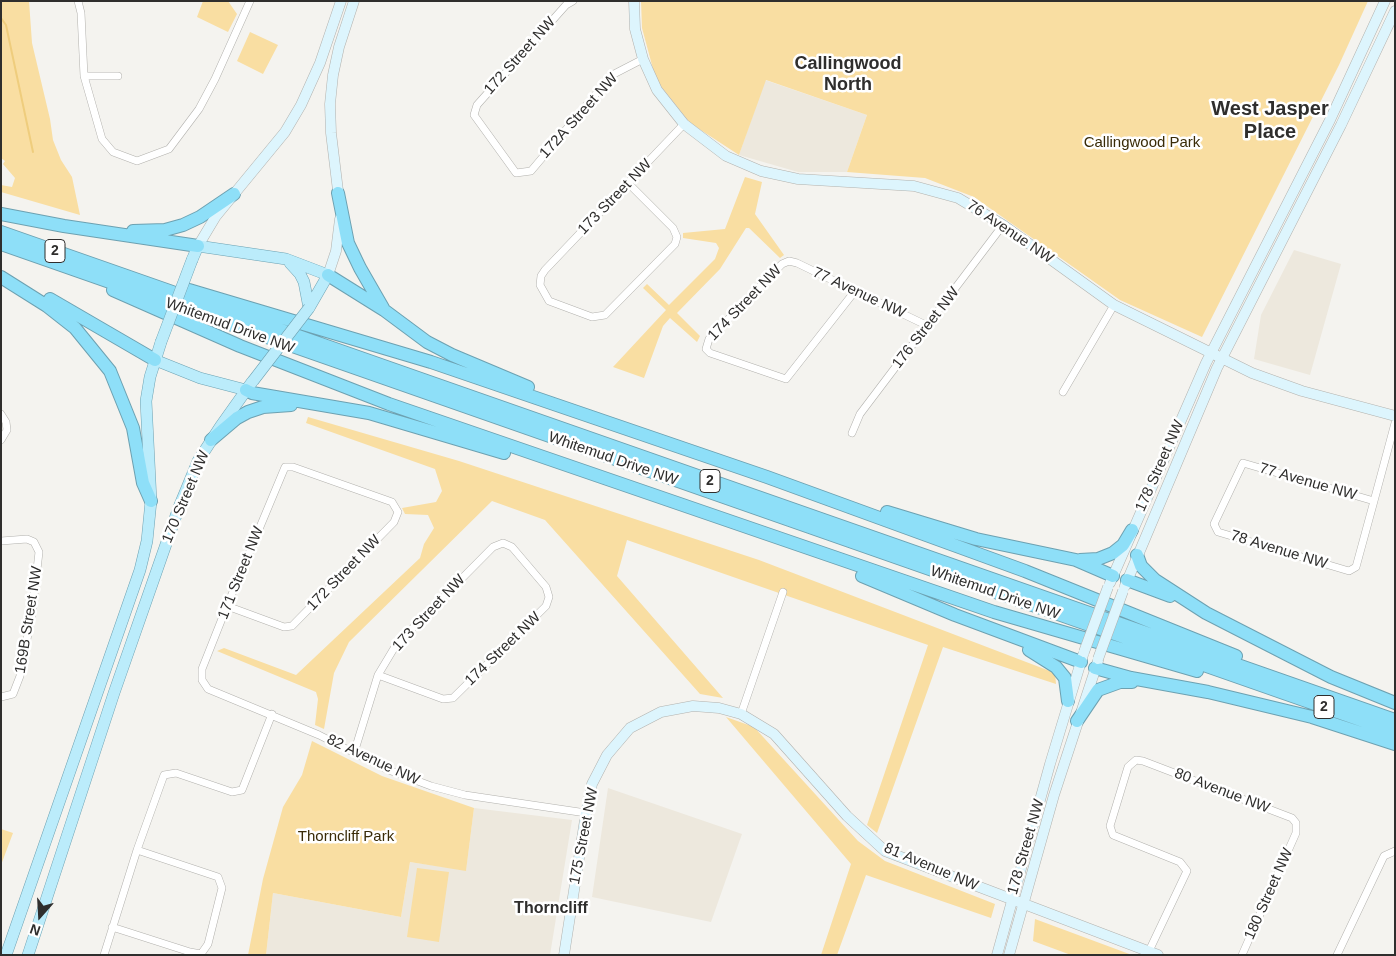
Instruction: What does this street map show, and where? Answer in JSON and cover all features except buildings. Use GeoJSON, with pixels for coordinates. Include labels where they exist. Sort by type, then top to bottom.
{"type":"FeatureCollection","features":[{"type":"Feature","properties":{"kind":"highway"},"geometry":{"type":"LineString","coordinates":[[338,192],[348,243],[384,310]]}},
{"type":"Feature","properties":{"kind":"highway"},"geometry":{"type":"LineString","coordinates":[[112,233],[165,230],[183,225],[200,217],[234,194]]}},
{"type":"Feature","properties":{"kind":"highway"},"geometry":{"type":"LineString","coordinates":[[1,214],[198,246]]}},
{"type":"Feature","properties":{"kind":"highway","name":"Whitemud Drive NW"},"geometry":{"type":"LineString","coordinates":[[1,232],[1395,720]]}},
{"type":"Feature","properties":{"kind":"highway","name":"Whitemud Drive NW"},"geometry":{"type":"LineString","coordinates":[[1,244],[1395,732]]}},
{"type":"Feature","properties":{"kind":"highway"},"geometry":{"type":"LineString","coordinates":[[110,271],[157,281],[354,338],[767,477],[1025,571],[1267,669],[1311,691]]}},
{"type":"Feature","properties":{"kind":"highway"},"geometry":{"type":"LineString","coordinates":[[84,274],[126,298],[331,383],[570,467],[881,574],[1059,632],[1232,681],[1253,683]]}},
{"type":"Feature","properties":{"kind":"highway"},"geometry":{"type":"LineString","coordinates":[[328,275],[384,310],[427,342],[452,356],[608,422]]}},
{"type":"Feature","properties":{"kind":"highway"},"geometry":{"type":"LineString","coordinates":[[1,276],[55,302],[155,360]]}},
{"type":"Feature","properties":{"kind":"highway"},"geometry":{"type":"LineString","coordinates":[[1,276],[48,306],[75,328],[110,371],[133,428],[143,483],[150,501]]}},
{"type":"Feature","properties":{"kind":"highway"},"geometry":{"type":"LineString","coordinates":[[249,386],[252,393],[369,412],[526,459],[570,467]]}},
{"type":"Feature","properties":{"kind":"highway"},"geometry":{"type":"LineString","coordinates":[[211,440],[237,418],[256,409],[285,405],[324,406]]}},
{"type":"Feature","properties":{"kind":"highway"},"geometry":{"type":"LineString","coordinates":[[767,477],[976,539],[1076,560],[1098,559],[1113,553],[1123,545],[1132,530]]}},
{"type":"Feature","properties":{"kind":"highway"},"geometry":{"type":"LineString","coordinates":[[727,521],[990,628],[1082,657]]}},
{"type":"Feature","properties":{"kind":"highway"},"geometry":{"type":"LineString","coordinates":[[1137,555],[1141,566],[1155,580],[1206,613],[1323,673],[1395,703]]}},
{"type":"Feature","properties":{"kind":"highway"},"geometry":{"type":"LineString","coordinates":[[1076,560],[1110,581]]}},
{"type":"Feature","properties":{"kind":"highway"},"geometry":{"type":"LineString","coordinates":[[1125,586],[1206,613]]}},
{"type":"Feature","properties":{"kind":"highway"},"geometry":{"type":"LineString","coordinates":[[990,628],[1039,655],[1056,667],[1064,678],[1068,701]]}},
{"type":"Feature","properties":{"kind":"highway"},"geometry":{"type":"LineString","coordinates":[[1097,663],[1154,682],[1208,692],[1312,717],[1395,744]]}},
{"type":"Feature","properties":{"kind":"highway"},"geometry":{"type":"LineString","coordinates":[[1078,721],[1098,690],[1120,682],[1154,682]]}},
{"type":"Feature","properties":{"kind":"main road","name":"170 Street NW"},"geometry":{"type":"LineString","coordinates":[[6,955],[140,570],[147,542],[150,501],[145,416],[147,395],[161,342],[198,246],[216,216],[285,132],[301,105],[320,63],[341,1]]}},
{"type":"Feature","properties":{"kind":"main road","name":"170 Street NW"},"geometry":{"type":"LineString","coordinates":[[28,955],[117,684],[179,507],[198,461],[249,386],[309,308],[328,275],[339,232],[338,192],[331,133],[330,104],[337,56],[354,1]]}},
{"type":"Feature","properties":{"kind":"main road","name":"76 Avenue NW"},"geometry":{"type":"LineString","coordinates":[[634,1],[635,29],[643,59],[658,90],[684,124],[726,156],[761,171],[798,179],[927,188],[966,201],[1003,225],[1114,306],[1211,354],[1281,384],[1395,416]]}},
{"type":"Feature","properties":{"kind":"main road","name":"178 Street NW"},"geometry":{"type":"LineString","coordinates":[[997,955],[1068,701],[1110,581],[1211,354],[1330,120],[1385,1]]}},
{"type":"Feature","properties":{"kind":"main road","name":"178 Street NW"},"geometry":{"type":"LineString","coordinates":[[1009,955],[1022,904],[1078,721],[1097,663],[1137,555],[1190,429],[1222,359],[1341,125],[1395,10]]}},
{"type":"Feature","properties":{"kind":"main road"},"geometry":{"type":"LineString","coordinates":[[1330,120],[1341,125]]}},
{"type":"Feature","properties":{"kind":"main road"},"geometry":{"type":"LineString","coordinates":[[198,246],[286,259],[328,275]]}},
{"type":"Feature","properties":{"kind":"main road"},"geometry":{"type":"LineString","coordinates":[[286,259],[300,274],[304,282],[309,308]]}},
{"type":"Feature","properties":{"kind":"main road"},"geometry":{"type":"LineString","coordinates":[[155,360],[200,378],[249,386]]}},
{"type":"Feature","properties":{"kind":"main road"},"geometry":{"type":"LineString","coordinates":[[1110,581],[1125,586]]}},
{"type":"Feature","properties":{"kind":"main road"},"geometry":{"type":"LineString","coordinates":[[1082,657],[1097,663]]}},
{"type":"Feature","properties":{"kind":"main road","name":"81 Avenue NW"},"geometry":{"type":"LineString","coordinates":[[630,728],[661,712],[693,706],[719,708],[741,714],[774,734],[846,816],[885,851],[1154,953]]}},
{"type":"Feature","properties":{"kind":"main road","name":"175 Street NW"},"geometry":{"type":"LineString","coordinates":[[564,955],[592,784],[607,755],[630,728]]}},
{"type":"Feature","properties":{"kind":"street"},"geometry":{"type":"LineString","coordinates":[[78,1],[81,14],[84,76],[102,139],[113,152],[138,161],[169,149],[199,109],[215,79],[250,1]]}},
{"type":"Feature","properties":{"kind":"street","name":"172 Street NW"},"geometry":{"type":"LineString","coordinates":[[516,173],[474,115],[476,105],[566,5],[573,1]]}},
{"type":"Feature","properties":{"kind":"street","name":"172A Street NW"},"geometry":{"type":"LineString","coordinates":[[516,173],[531,170],[612,75],[643,59]]}},
{"type":"Feature","properties":{"kind":"street"},"geometry":{"type":"LineString","coordinates":[[84,76],[118,76]]}},
{"type":"Feature","properties":{"kind":"street","name":"173 Street NW"},"geometry":{"type":"LineString","coordinates":[[629,184],[670,224],[676,234],[676,240],[672,247],[606,315],[592,317],[549,301],[540,285],[541,276],[545,270],[629,184],[684,124]]}},
{"type":"Feature","properties":{"kind":"street","name":"176 Street NW"},"geometry":{"type":"LineString","coordinates":[[852,433],[860,414],[1003,225]]}},
{"type":"Feature","properties":{"kind":"street","name":"77 Avenue NW"},"geometry":{"type":"LineString","coordinates":[[789,261],[928,326]]}},
{"type":"Feature","properties":{"kind":"street","name":"174 Street NW"},"geometry":{"type":"LineString","coordinates":[[789,261],[782,264],[709,339],[706,349],[710,353],[786,379],[855,291]]}},
{"type":"Feature","properties":{"kind":"street"},"geometry":{"type":"LineString","coordinates":[[1064,392],[1114,306]]}},
{"type":"Feature","properties":{"kind":"street"},"geometry":{"type":"LineString","coordinates":[[1,414],[7,425],[4,437]]}},
{"type":"Feature","properties":{"kind":"street"},"geometry":{"type":"LineString","coordinates":[[1374,501],[1395,423]]}},
{"type":"Feature","properties":{"kind":"street","name":"77 Avenue NW"},"geometry":{"type":"LineString","coordinates":[[1214,524],[1243,463],[1374,501]]}},
{"type":"Feature","properties":{"kind":"street","name":"172 Street NW"},"geometry":{"type":"LineString","coordinates":[[227,606],[284,627],[292,626],[394,522],[398,512],[392,502],[293,467],[285,467]]}},
{"type":"Feature","properties":{"kind":"street","name":"171 Street NW"},"geometry":{"type":"LineString","coordinates":[[202,680],[202,669],[285,467]]}},
{"type":"Feature","properties":{"kind":"street","name":"78 Avenue NW"},"geometry":{"type":"LineString","coordinates":[[1214,524],[1218,532],[1349,571],[1356,567],[1374,501]]}},
{"type":"Feature","properties":{"kind":"street","name":"169B Street NW"},"geometry":{"type":"LineString","coordinates":[[1,541],[27,540],[34,542],[38,549],[39,558],[33,606],[16,691],[10,696],[1,697]]}},
{"type":"Feature","properties":{"kind":"street","name":"173 Street NW"},"geometry":{"type":"LineString","coordinates":[[354,753],[378,675],[396,644],[493,547],[503,543]]}},
{"type":"Feature","properties":{"kind":"street","name":"174 Street NW"},"geometry":{"type":"LineString","coordinates":[[378,675],[443,699],[453,698],[546,606],[549,597],[546,587],[512,547],[503,543]]}},
{"type":"Feature","properties":{"kind":"street"},"geometry":{"type":"LineString","coordinates":[[741,714],[783,592]]}},
{"type":"Feature","properties":{"kind":"street","name":"82 Avenue NW"},"geometry":{"type":"LineString","coordinates":[[202,680],[208,690],[272,714],[386,769],[431,786],[465,794],[586,813]]}},
{"type":"Feature","properties":{"kind":"street"},"geometry":{"type":"LineString","coordinates":[[104,955],[137,850],[164,775],[176,773],[232,792],[242,790],[272,714]]}},
{"type":"Feature","properties":{"kind":"street","name":"80 Avenue NW"},"geometry":{"type":"LineString","coordinates":[[1154,953],[1187,871],[1180,862],[1113,835],[1110,826],[1128,767],[1136,760],[1143,761],[1292,818],[1296,823],[1296,833]]}},
{"type":"Feature","properties":{"kind":"street","name":"180 Street NW"},"geometry":{"type":"LineString","coordinates":[[1242,955],[1296,833]]}},
{"type":"Feature","properties":{"kind":"street"},"geometry":{"type":"LineString","coordinates":[[112,927],[201,954],[208,944],[222,888],[218,878],[137,850]]}},
{"type":"Feature","properties":{"kind":"street"},"geometry":{"type":"LineString","coordinates":[[1337,955],[1384,856],[1395,851]]}},
{"type":"Feature","properties":{"kind":"shaded area"},"geometry":{"type":"Polygon","coordinates":[[[765,80],[867,115],[847,172],[798,172],[739,155],[765,80]]]}},
{"type":"Feature","properties":{"kind":"shaded area"},"geometry":{"type":"Polygon","coordinates":[[[1294,250],[1341,264],[1310,375],[1254,359],[1261,315],[1294,250]]]}},
{"type":"Feature","properties":{"kind":"shaded area"},"geometry":{"type":"Polygon","coordinates":[[[608,788],[742,834],[711,922],[592,897],[608,788]]]}},
{"type":"Feature","properties":{"kind":"shaded area"},"geometry":{"type":"Polygon","coordinates":[[[474,808],[572,820],[550,955],[266,955],[273,893],[401,917],[410,862],[466,870],[474,808]]]}},
{"type":"Feature","properties":{"kind":"green space"},"geometry":{"type":"Polygon","coordinates":[[[1,1],[29,1],[32,43],[50,119],[53,140],[61,160],[72,177],[80,215],[1,192],[1,185],[12,187],[15,178],[3,164],[5,161],[1,158],[1,1]]]}},
{"type":"Feature","properties":{"kind":"green space"},"geometry":{"type":"Polygon","coordinates":[[[203,1],[228,1],[237,14],[228,32],[197,17],[203,1]]]}},
{"type":"Feature","properties":{"kind":"green space","name":"Callingwood Park"},"geometry":{"type":"Polygon","coordinates":[[[641,1],[1368,1],[1339,65],[1202,337],[1120,300],[974,197],[925,178],[847,172],[867,115],[766,80],[739,155],[690,123],[656,80],[642,28],[641,1]]]}},
{"type":"Feature","properties":{"kind":"green space"},"geometry":{"type":"Polygon","coordinates":[[[250,32],[278,45],[263,74],[237,61],[250,32]]]}},
{"type":"Feature","properties":{"kind":"green space"},"geometry":{"type":"Polygon","coordinates":[[[745,177],[762,182],[755,214],[784,255],[780,258],[749,228],[746,228],[720,269],[677,313],[700,336],[697,342],[670,318],[663,326],[644,378],[613,367],[666,310],[643,288],[647,284],[669,305],[715,259],[719,248],[716,243],[683,238],[683,233],[725,229],[745,177]]]}},
{"type":"Feature","properties":{"kind":"green space"},"geometry":{"type":"Polygon","coordinates":[[[308,417],[459,461],[759,560],[1055,673],[1056,684],[943,647],[877,833],[867,825],[928,645],[627,540],[617,576],[723,698],[700,694],[545,520],[492,501],[349,642],[334,673],[324,729],[315,725],[318,699],[316,692],[217,651],[224,648],[296,675],[420,558],[424,544],[434,528],[428,515],[405,514],[402,508],[436,502],[442,491],[435,469],[306,423],[308,417]]]}},
{"type":"Feature","properties":{"kind":"green space"},"geometry":{"type":"Polygon","coordinates":[[[726,717],[754,727],[858,841],[885,861],[995,904],[991,918],[866,875],[837,955],[821,955],[851,864],[726,717]]]}},
{"type":"Feature","properties":{"kind":"green space","name":"Thorncliff Park"},"geometry":{"type":"Polygon","coordinates":[[[312,741],[382,776],[474,808],[466,871],[410,862],[401,917],[273,893],[266,955],[248,955],[263,879],[283,807],[302,775],[312,741]]]}},
{"type":"Feature","properties":{"kind":"green space"},"geometry":{"type":"Polygon","coordinates":[[[1,829],[13,833],[1,865],[1,829]]]}},
{"type":"Feature","properties":{"kind":"green space"},"geometry":{"type":"Polygon","coordinates":[[[417,868],[449,872],[439,942],[407,937],[417,868]]]}},
{"type":"Feature","properties":{"kind":"green space"},"geometry":{"type":"Polygon","coordinates":[[[1035,919],[1132,955],[1071,955],[1033,941],[1035,919]]]}},
{"type":"Feature","properties":{"kind":"waterway"},"geometry":{"type":"LineString","coordinates":[[1,18],[6,25],[33,152]]}},
{"type":"Feature","properties":{"kind":"district","name":"Callingwood North"},"geometry":{"type":"Point","coordinates":[848,74]}},
{"type":"Feature","properties":{"kind":"district","name":"West Jasper Place"},"geometry":{"type":"Point","coordinates":[1270,120]}},
{"type":"Feature","properties":{"kind":"district","name":"Thorncliff"},"geometry":{"type":"Point","coordinates":[551,909]}}]}
